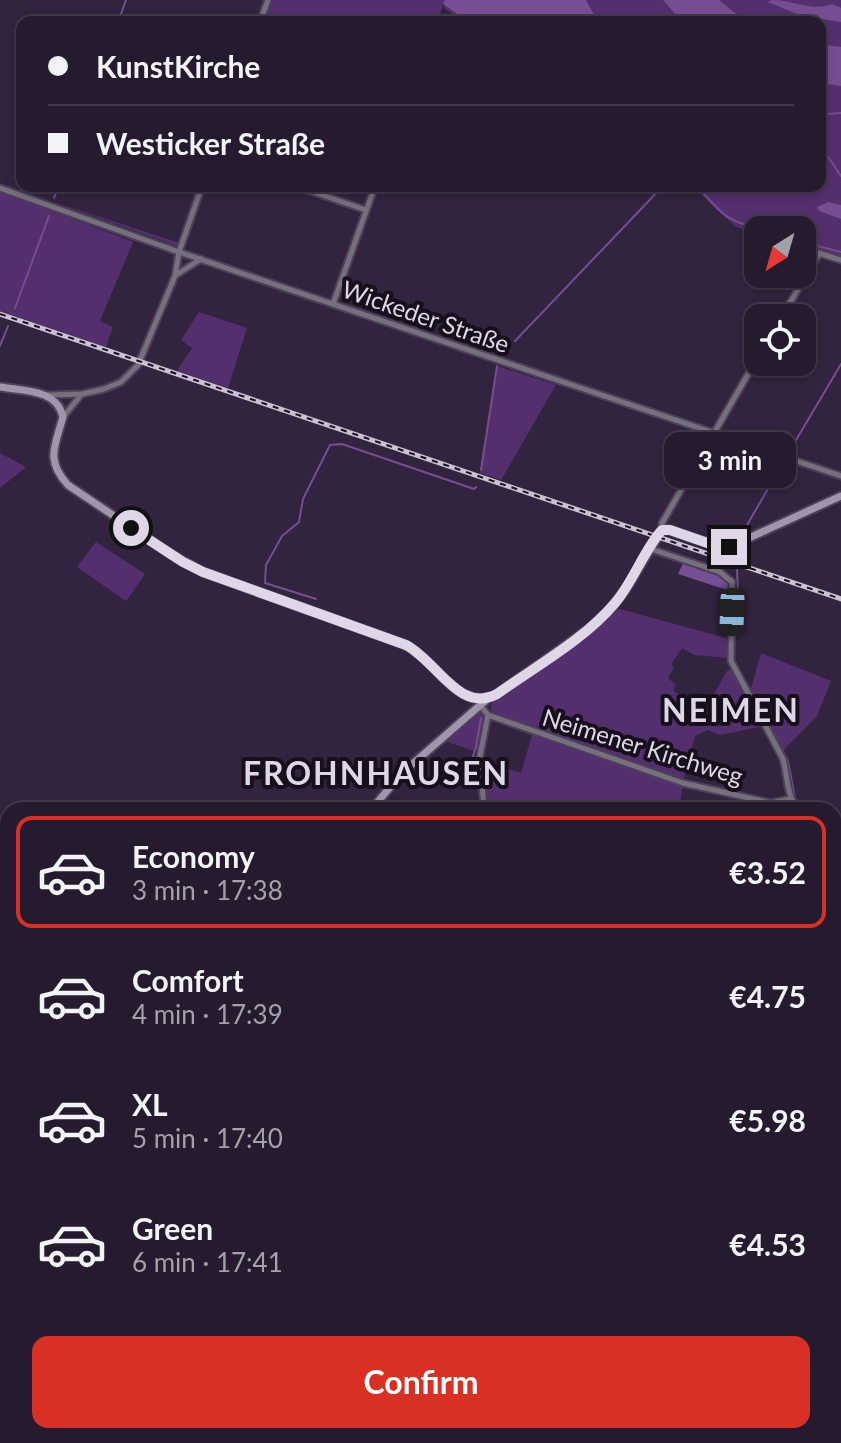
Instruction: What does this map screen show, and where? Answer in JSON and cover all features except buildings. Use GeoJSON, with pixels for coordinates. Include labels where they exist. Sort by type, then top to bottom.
{"type":"FeatureCollection","features":[{"type":"Feature","properties":{"kind":"main road"},"geometry":{"type":"LineString","coordinates":[[0,387],[47,395],[58,403],[63,417],[54,443],[54,461],[61,477],[81,494],[172,555],[203,572],[416,650],[466,697],[487,699]]}},
{"type":"Feature","properties":{"kind":"main road"},"geometry":{"type":"LineString","coordinates":[[378,802],[401,774],[487,699],[590,628],[626,589],[659,533],[670,530],[722,548],[729,547],[841,496]]}},
{"type":"Feature","properties":{"kind":"main road"},"geometry":{"type":"LineString","coordinates":[[466,697],[466,717]]}},
{"type":"Feature","properties":{"kind":"street","name":"Wickeder Straße"},"geometry":{"type":"LineString","coordinates":[[0,188],[179,252],[498,356],[841,476]]}},
{"type":"Feature","properties":{"kind":"street"},"geometry":{"type":"LineString","coordinates":[[47,395],[82,394],[121,382],[138,365],[175,276],[179,252],[200,192]]}},
{"type":"Feature","properties":{"kind":"street"},"geometry":{"type":"LineString","coordinates":[[314,192],[366,210]]}},
{"type":"Feature","properties":{"kind":"street"},"geometry":{"type":"LineString","coordinates":[[333,304],[373,192]]}},
{"type":"Feature","properties":{"kind":"street"},"geometry":{"type":"LineString","coordinates":[[816,253],[841,260]]}},
{"type":"Feature","properties":{"kind":"street"},"geometry":{"type":"LineString","coordinates":[[789,304],[819,254]]}},
{"type":"Feature","properties":{"kind":"street"},"geometry":{"type":"LineString","coordinates":[[175,276],[201,259]]}},
{"type":"Feature","properties":{"kind":"street"},"geometry":{"type":"LineString","coordinates":[[659,533],[747,376]]}},
{"type":"Feature","properties":{"kind":"street"},"geometry":{"type":"LineString","coordinates":[[63,417],[82,394]]}},
{"type":"Feature","properties":{"kind":"street"},"geometry":{"type":"LineString","coordinates":[[650,549],[720,572],[732,582],[731,661],[783,759],[792,802]]}},
{"type":"Feature","properties":{"kind":"street"},"geometry":{"type":"LineString","coordinates":[[480,705],[488,715],[480,756],[483,802]]}},
{"type":"Feature","properties":{"kind":"street","name":"Neimener Kirchweg"},"geometry":{"type":"LineString","coordinates":[[488,715],[683,783],[767,802]]}},
{"type":"Feature","properties":{"kind":"street","name":"Neimener Kirchweg"},"geometry":{"type":"LineString","coordinates":[[776,802],[790,799]]}},
{"type":"Feature","properties":{"kind":"shaded area"},"geometry":{"type":"Polygon","coordinates":[[[265,0],[445,0],[439,16],[260,16],[265,0]]]}},
{"type":"Feature","properties":{"kind":"shaded area"},"geometry":{"type":"Polygon","coordinates":[[[445,0],[586,0],[595,16],[460,16],[443,4],[445,0]]]}},
{"type":"Feature","properties":{"kind":"shaded area"},"geometry":{"type":"Polygon","coordinates":[[[447,0],[841,0],[841,256],[816,249],[816,216],[744,216],[744,229],[736,227],[698,192],[826,192],[826,16],[456,16],[444,8],[447,0]]]}},
{"type":"Feature","properties":{"kind":"shaded area"},"geometry":{"type":"Polygon","coordinates":[[[663,0],[719,0],[742,16],[677,16],[663,0]]]}},
{"type":"Feature","properties":{"kind":"shaded area"},"geometry":{"type":"Polygon","coordinates":[[[780,0],[817,7],[832,4],[841,8],[841,22],[826,20],[826,16],[799,15],[768,2],[780,0]]]}},
{"type":"Feature","properties":{"kind":"shaded area"},"geometry":{"type":"Polygon","coordinates":[[[826,45],[841,47],[841,86],[826,84],[826,45]]]}},
{"type":"Feature","properties":{"kind":"shaded area"},"geometry":{"type":"Polygon","coordinates":[[[0,191],[133,242],[100,321],[113,327],[106,347],[0,311],[0,191]]]}},
{"type":"Feature","properties":{"kind":"shaded area"},"geometry":{"type":"Polygon","coordinates":[[[197,192],[202,192],[183,248],[55,202],[179,243],[197,192]]]}},
{"type":"Feature","properties":{"kind":"shaded area"},"geometry":{"type":"Polygon","coordinates":[[[828,202],[841,205],[841,219],[819,211],[817,207],[828,202]]]}},
{"type":"Feature","properties":{"kind":"shaded area"},"geometry":{"type":"Polygon","coordinates":[[[199,312],[247,328],[228,388],[177,371],[192,348],[181,340],[199,312]]]}},
{"type":"Feature","properties":{"kind":"shaded area"},"geometry":{"type":"Polygon","coordinates":[[[497,366],[556,385],[501,480],[480,473],[497,366]]]}},
{"type":"Feature","properties":{"kind":"shaded area"},"geometry":{"type":"Polygon","coordinates":[[[0,453],[26,467],[0,488],[0,453]]]}},
{"type":"Feature","properties":{"kind":"shaded area"},"geometry":{"type":"Polygon","coordinates":[[[96,542],[145,574],[126,601],[77,567],[96,542]]]}},
{"type":"Feature","properties":{"kind":"shaded area"},"geometry":{"type":"Polygon","coordinates":[[[684,561],[724,576],[730,583],[730,591],[678,574],[684,561]]]}},
{"type":"Feature","properties":{"kind":"shaded area"},"geometry":{"type":"Polygon","coordinates":[[[616,608],[730,639],[729,658],[694,655],[682,648],[671,664],[674,667],[668,678],[676,685],[673,691],[698,704],[710,701],[727,671],[733,668],[764,726],[720,735],[707,730],[695,736],[683,780],[491,710],[492,701],[594,629],[616,608]]]}},
{"type":"Feature","properties":{"kind":"shaded area"},"geometry":{"type":"Polygon","coordinates":[[[761,653],[831,681],[817,716],[782,752],[750,692],[761,653]]]}},
{"type":"Feature","properties":{"kind":"shaded area"},"geometry":{"type":"Polygon","coordinates":[[[479,712],[484,716],[481,750],[474,751],[442,740],[474,714],[479,712]]]}},
{"type":"Feature","properties":{"kind":"shaded area"},"geometry":{"type":"Polygon","coordinates":[[[533,731],[683,783],[680,802],[486,802],[483,761],[521,773],[533,731]]]}},
{"type":"Feature","properties":{"kind":"waterway"},"geometry":{"type":"LineString","coordinates":[[120,16],[126,0]]}},
{"type":"Feature","properties":{"kind":"waterway"},"geometry":{"type":"LineString","coordinates":[[827,114],[841,113]]}},
{"type":"Feature","properties":{"kind":"waterway"},"geometry":{"type":"LineString","coordinates":[[826,154],[841,176]]}},
{"type":"Feature","properties":{"kind":"waterway"},"geometry":{"type":"LineString","coordinates":[[54,198],[56,192]]}},
{"type":"Feature","properties":{"kind":"waterway"},"geometry":{"type":"LineString","coordinates":[[515,341],[657,192]]}},
{"type":"Feature","properties":{"kind":"waterway"},"geometry":{"type":"LineString","coordinates":[[702,192],[724,215],[744,225]]}},
{"type":"Feature","properties":{"kind":"waterway"},"geometry":{"type":"LineString","coordinates":[[15,308],[49,216]]}},
{"type":"Feature","properties":{"kind":"waterway"},"geometry":{"type":"LineString","coordinates":[[816,246],[841,252]]}},
{"type":"Feature","properties":{"kind":"waterway"},"geometry":{"type":"LineString","coordinates":[[0,346],[8,326]]}},
{"type":"Feature","properties":{"kind":"waterway"},"geometry":{"type":"LineString","coordinates":[[792,447],[841,364]]}},
{"type":"Feature","properties":{"kind":"waterway"},"geometry":{"type":"LineString","coordinates":[[481,470],[497,366]]}},
{"type":"Feature","properties":{"kind":"waterway"},"geometry":{"type":"LineString","coordinates":[[316,599],[265,583],[266,565],[282,536],[299,522],[303,499],[330,445],[342,444],[474,489],[476,487]]}},
{"type":"Feature","properties":{"kind":"waterway"},"geometry":{"type":"LineString","coordinates":[[740,537],[783,463]]}},
{"type":"Feature","properties":{"kind":"waterway"},"geometry":{"type":"LineString","coordinates":[[734,647],[737,570]]}},
{"type":"Feature","properties":{"kind":"waterway"},"geometry":{"type":"LineString","coordinates":[[734,661],[788,761],[798,802]]}},
{"type":"Feature","properties":{"kind":"waterway"},"geometry":{"type":"LineString","coordinates":[[466,778],[481,718]]}},
{"type":"Feature","properties":{"kind":"railway"},"geometry":{"type":"LineString","coordinates":[[0,314],[841,599]]}},
{"type":"Feature","properties":{"kind":"district","name":"NEIMEN"},"geometry":{"type":"Point","coordinates":[731,709]}},
{"type":"Feature","properties":{"kind":"district","name":"FROHNHAUSEN"},"geometry":{"type":"Point","coordinates":[376,772]}},
{"type":"Feature","properties":{"kind":"route"},"geometry":{"type":"LineString","coordinates":[[131,528],[203,572],[406,645],[424,656],[462,694],[481,700],[497,694],[590,628],[626,589],[662,530],[722,548],[729,547]]}}]}
